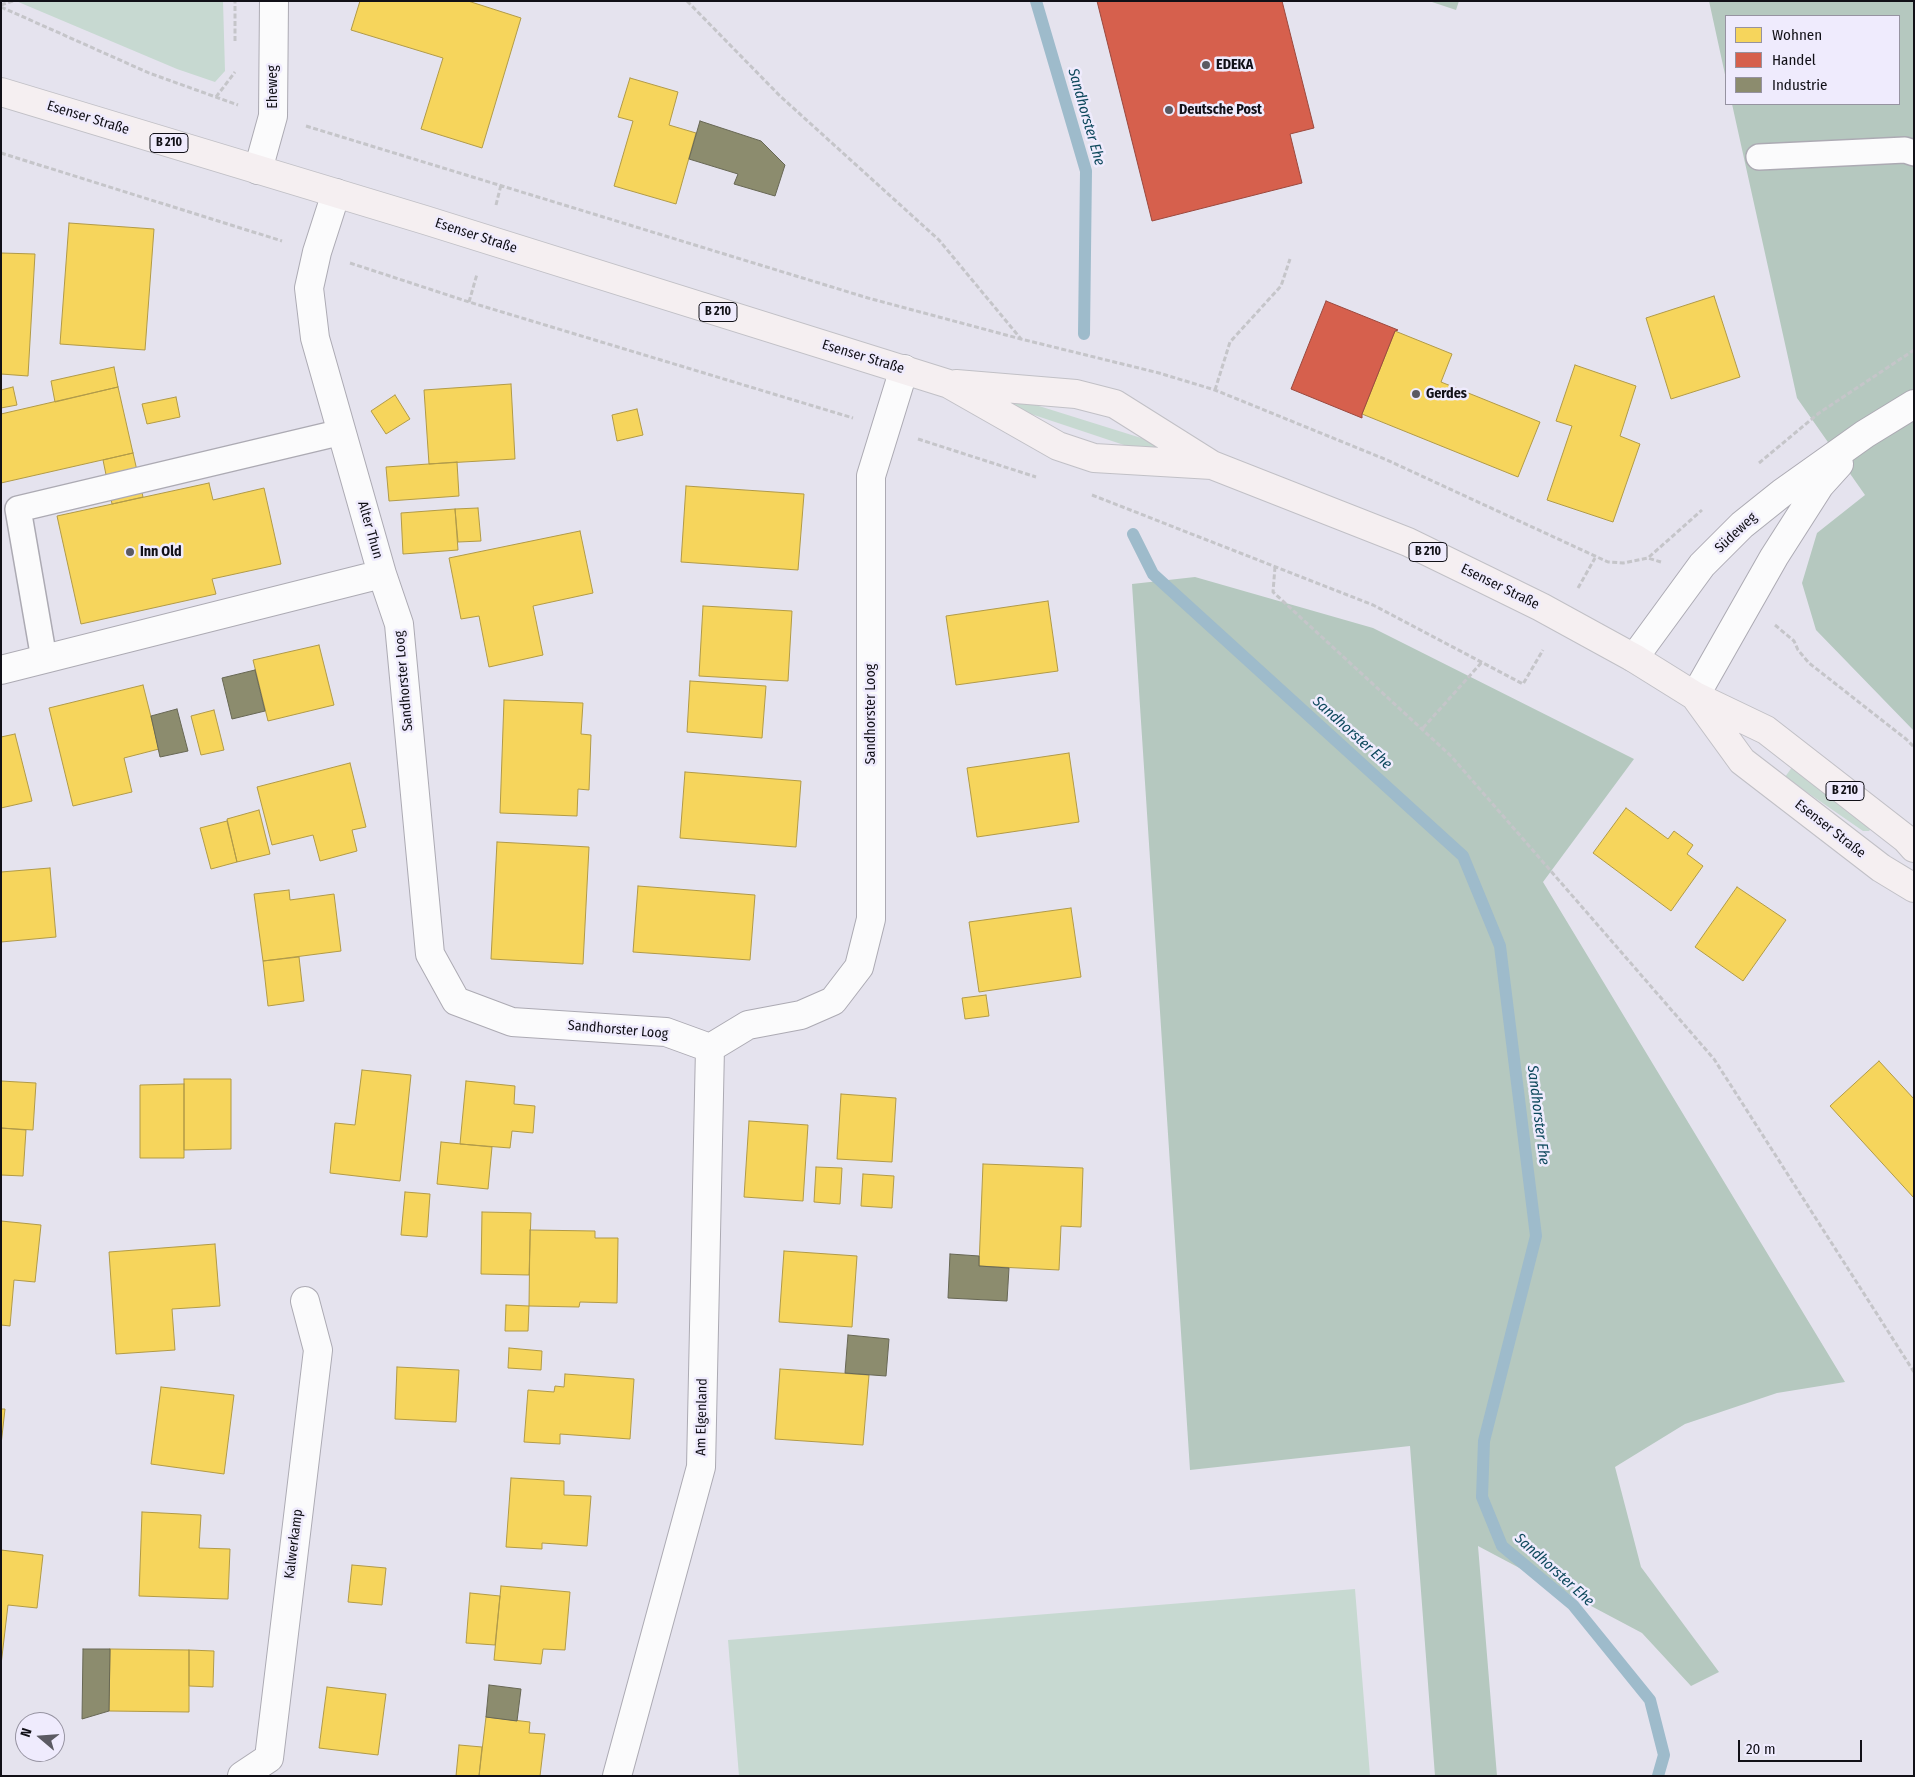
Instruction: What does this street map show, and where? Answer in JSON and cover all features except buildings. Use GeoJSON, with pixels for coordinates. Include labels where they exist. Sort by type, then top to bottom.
{"type":"FeatureCollection","features":[{"type":"Feature","properties":{"kind":"main road","name":"Esenser Straße"},"geometry":{"type":"LineString","coordinates":[[1,92],[336,193],[949,384],[1058,446],[1094,458],[1212,465]]}},
{"type":"Feature","properties":{"kind":"main road","name":"Esenser Straße"},"geometry":{"type":"LineString","coordinates":[[949,384],[1076,394],[1115,404],[1212,465],[1408,542],[1541,607],[1634,658],[1695,696],[1766,730],[1906,839],[1914,848]]}},
{"type":"Feature","properties":{"kind":"main road","name":"Esenser Straße"},"geometry":{"type":"LineString","coordinates":[[1695,696],[1742,760],[1881,868],[1914,888]]}},
{"type":"Feature","properties":{"kind":"street","name":"Eheweg"},"geometry":{"type":"LineString","coordinates":[[258,170],[273,116],[274,1]]}},
{"type":"Feature","properties":{"kind":"street","name":"Alter Thun"},"geometry":{"type":"LineString","coordinates":[[1,670],[382,574],[315,338],[309,288],[316,252],[336,193]]}},
{"type":"Feature","properties":{"kind":"street","name":"Sandhorster Loog"},"geometry":{"type":"LineString","coordinates":[[382,574],[399,624],[430,954],[456,1001],[512,1022],[666,1032],[710,1048],[748,1025],[801,1015],[833,1001],[859,967],[871,920],[871,476],[904,369]]}},
{"type":"Feature","properties":{"kind":"street","name":"Südeweg"},"geometry":{"type":"LineString","coordinates":[[1634,658],[1689,580],[1742,525],[1782,493],[1864,434],[1914,404]]}},
{"type":"Feature","properties":{"kind":"street","name":"Südeweg"},"geometry":{"type":"LineString","coordinates":[[1695,696],[1774,557],[1820,485],[1864,434]]}},
{"type":"Feature","properties":{"kind":"street","name":"Am Elgenland"},"geometry":{"type":"LineString","coordinates":[[617,1776],[701,1467],[710,1048]]}},
{"type":"Feature","properties":{"kind":"street","name":"Kalwerkamp"},"geometry":{"type":"LineString","coordinates":[[242,1776],[269,1758],[318,1350],[305,1301]]}},
{"type":"Feature","properties":{"kind":"lane"},"geometry":{"type":"LineString","coordinates":[[1759,157],[1905,150],[1914,152]]}},
{"type":"Feature","properties":{"kind":"lane"},"geometry":{"type":"LineString","coordinates":[[44,659],[18,509],[342,432]]}},
{"type":"Feature","properties":{"kind":"path"},"geometry":{"type":"LineString","coordinates":[[1,6],[13,1]]}},
{"type":"Feature","properties":{"kind":"path"},"geometry":{"type":"LineString","coordinates":[[235,1],[235,47]]}},
{"type":"Feature","properties":{"kind":"path"},"geometry":{"type":"LineString","coordinates":[[687,1],[780,96],[939,240],[1021,339]]}},
{"type":"Feature","properties":{"kind":"path"},"geometry":{"type":"LineString","coordinates":[[1,6],[148,73],[216,98],[868,298],[1215,390],[1387,460],[1595,558],[1608,562],[1648,558],[1661,562],[1689,580]]}},
{"type":"Feature","properties":{"kind":"path"},"geometry":{"type":"LineString","coordinates":[[216,98],[235,74],[235,65]]}},
{"type":"Feature","properties":{"kind":"path"},"geometry":{"type":"LineString","coordinates":[[1,153],[411,281],[469,302]]}},
{"type":"Feature","properties":{"kind":"path"},"geometry":{"type":"LineString","coordinates":[[1215,390],[1230,342],[1281,286],[1290,259]]}},
{"type":"Feature","properties":{"kind":"path"},"geometry":{"type":"LineString","coordinates":[[1523,684],[1373,605],[1275,568],[1273,592],[1451,756],[1714,1059],[1914,1372]]}},
{"type":"Feature","properties":{"kind":"path"},"geometry":{"type":"LineString","coordinates":[[1745,609],[1774,624],[1787,634],[1809,663],[1906,738],[1914,747]]}},
{"type":"Feature","properties":{"kind":"path"},"geometry":{"type":"LineString","coordinates":[[1422,728],[1482,662]]}},
{"type":"Feature","properties":{"kind":"shaded area"},"geometry":{"type":"Polygon","coordinates":[[[16,1],[223,1],[225,71],[215,82],[177,69],[16,1]]]}},
{"type":"Feature","properties":{"kind":"shaded area"},"geometry":{"type":"Polygon","coordinates":[[[1007,396],[1170,447],[1177,451],[1136,449],[1001,404],[1007,396]]]}},
{"type":"Feature","properties":{"kind":"shaded area"},"geometry":{"type":"Polygon","coordinates":[[[1795,763],[1873,825],[1869,831],[1863,831],[1785,777],[1795,763]]]}},
{"type":"Feature","properties":{"kind":"shaded area"},"geometry":{"type":"Polygon","coordinates":[[[1355,1589],[1370,1776],[739,1776],[728,1640],[1355,1589]]]}},
{"type":"Feature","properties":{"kind":"green space"},"geometry":{"type":"Polygon","coordinates":[[[1429,1],[1459,1],[1456,10],[1429,1]]]}},
{"type":"Feature","properties":{"kind":"green space"},"geometry":{"type":"Polygon","coordinates":[[[1709,1],[1914,1],[1914,731],[1816,630],[1802,583],[1817,533],[1865,495],[1797,398],[1732,105],[1900,105],[1900,15],[1725,15],[1725,74],[1709,1]]]}},
{"type":"Feature","properties":{"kind":"green space"},"geometry":{"type":"Polygon","coordinates":[[[1195,577],[1373,628],[1634,759],[1543,882],[1845,1382],[1777,1393],[1685,1424],[1615,1467],[1641,1567],[1719,1672],[1691,1686],[1642,1633],[1478,1546],[1497,1776],[1435,1776],[1410,1446],[1190,1470],[1132,584],[1195,577]]]}},
{"type":"Feature","properties":{"kind":"waterway","name":"Sandhorster Ehe"},"geometry":{"type":"LineString","coordinates":[[1036,1],[1086,171],[1084,334]]}},
{"type":"Feature","properties":{"kind":"waterway","name":"Sandhorster Ehe"},"geometry":{"type":"LineString","coordinates":[[1133,534],[1153,574],[1463,856],[1500,946],[1536,1236],[1484,1441],[1482,1497],[1502,1546],[1573,1605],[1650,1700],[1664,1755],[1658,1776]]}},
{"type":"Feature","properties":{"kind":"place","name":"EDEKA"},"geometry":{"type":"Point","coordinates":[1206,65]}},
{"type":"Feature","properties":{"kind":"place","name":"Deutsche Post"},"geometry":{"type":"Point","coordinates":[1169,110]}},
{"type":"Feature","properties":{"kind":"place","name":"Gerdes"},"geometry":{"type":"Point","coordinates":[1416,394]}},
{"type":"Feature","properties":{"kind":"place","name":"Inn Old"},"geometry":{"type":"Point","coordinates":[130,552]}}]}
